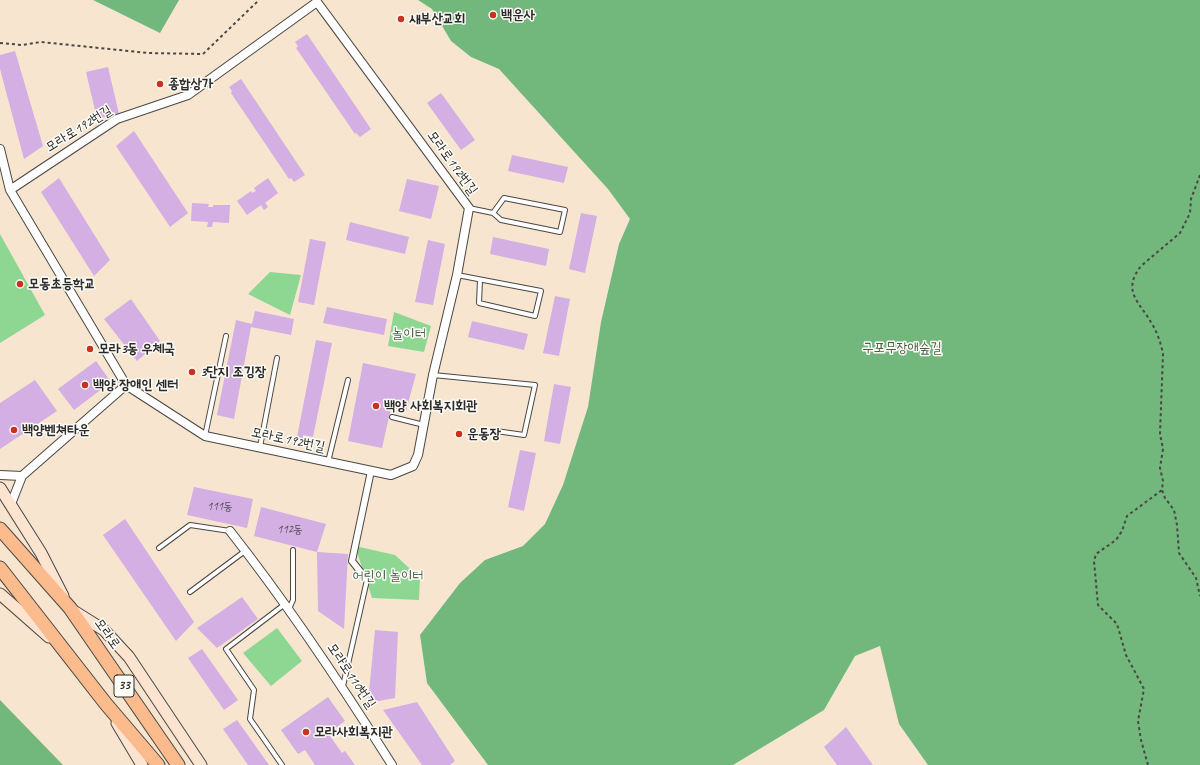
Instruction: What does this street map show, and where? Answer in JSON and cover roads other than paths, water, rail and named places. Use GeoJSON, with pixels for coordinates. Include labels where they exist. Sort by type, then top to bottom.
{"type":"FeatureCollection","features":[{"type":"Feature","properties":{"kind":"highway","name":"모라로"},"geometry":{"type":"LineString","coordinates":[[0,529],[70,608],[178,765]]}},
{"type":"Feature","properties":{"kind":"highway","name":"33"},"geometry":{"type":"LineString","coordinates":[[0,568],[106,704],[158,765]]}},
{"type":"Feature","properties":{"kind":"main road"},"geometry":{"type":"LineString","coordinates":[[0,488],[41,553],[70,608],[104,630],[129,657],[201,765]]}},
{"type":"Feature","properties":{"kind":"main road"},"geometry":{"type":"LineString","coordinates":[[0,594],[69,655]]}},
{"type":"Feature","properties":{"kind":"main road"},"geometry":{"type":"LineString","coordinates":[[106,704],[142,765]]}},
{"type":"Feature","properties":{"kind":"street","name":"모라로192번길"},"geometry":{"type":"LineString","coordinates":[[0,149],[10,190],[126,385],[205,436],[391,475],[413,466],[418,455],[433,375],[457,275],[469,208],[317,2],[188,95],[117,119],[10,190]]}},
{"type":"Feature","properties":{"kind":"street"},"geometry":{"type":"LineString","coordinates":[[11,504],[22,476],[126,385]]}},
{"type":"Feature","properties":{"kind":"street"},"geometry":{"type":"LineString","coordinates":[[366,580],[352,561],[371,471]]}},
{"type":"Feature","properties":{"kind":"street"},"geometry":{"type":"LineString","coordinates":[[0,475],[22,476]]}},
{"type":"Feature","properties":{"kind":"street","name":"모라로110번길"},"geometry":{"type":"LineString","coordinates":[[230,531],[287,606],[343,686],[392,765]]}},
{"type":"Feature","properties":{"kind":"lane"},"geometry":{"type":"LineString","coordinates":[[469,208],[493,214],[502,220],[560,232],[565,210],[504,198],[493,214]]}},
{"type":"Feature","properties":{"kind":"lane"},"geometry":{"type":"LineString","coordinates":[[457,275],[541,291],[535,316],[479,303],[480,280]]}},
{"type":"Feature","properties":{"kind":"lane"},"geometry":{"type":"LineString","coordinates":[[205,436],[226,336]]}},
{"type":"Feature","properties":{"kind":"lane"},"geometry":{"type":"LineString","coordinates":[[260,448],[277,358]]}},
{"type":"Feature","properties":{"kind":"lane"},"geometry":{"type":"LineString","coordinates":[[433,375],[535,385],[524,435],[496,431]]}},
{"type":"Feature","properties":{"kind":"lane"},"geometry":{"type":"LineString","coordinates":[[328,462],[348,380]]}},
{"type":"Feature","properties":{"kind":"lane"},"geometry":{"type":"LineString","coordinates":[[392,417],[424,425]]}},
{"type":"Feature","properties":{"kind":"lane"},"geometry":{"type":"LineString","coordinates":[[159,548],[190,525],[230,531]]}},
{"type":"Feature","properties":{"kind":"lane"},"geometry":{"type":"LineString","coordinates":[[190,592],[245,550]]}},
{"type":"Feature","properties":{"kind":"lane"},"geometry":{"type":"LineString","coordinates":[[282,765],[250,719],[254,690],[226,649],[287,606],[293,600],[293,550]]}},
{"type":"Feature","properties":{"kind":"lane"},"geometry":{"type":"LineString","coordinates":[[343,686],[366,580]]}},
{"type":"Feature","properties":{"kind":"place","name":"백운사"},"geometry":{"type":"Point","coordinates":[493,15]}},
{"type":"Feature","properties":{"kind":"place","name":"새부산교회"},"geometry":{"type":"Point","coordinates":[401,19]}},
{"type":"Feature","properties":{"kind":"place","name":"종합상가"},"geometry":{"type":"Point","coordinates":[160,84]}},
{"type":"Feature","properties":{"kind":"place","name":"모동초등학교"},"geometry":{"type":"Point","coordinates":[20,284]}},
{"type":"Feature","properties":{"kind":"place","name":"모라3동 우체국"},"geometry":{"type":"Point","coordinates":[90,349]}},
{"type":"Feature","properties":{"kind":"place","name":"3단지 조깅장"},"geometry":{"type":"Point","coordinates":[192,372]}},
{"type":"Feature","properties":{"kind":"place","name":"백양 장애인 센터"},"geometry":{"type":"Point","coordinates":[85,385]}},
{"type":"Feature","properties":{"kind":"place","name":"백양 사회복지회관"},"geometry":{"type":"Point","coordinates":[376,406]}},
{"type":"Feature","properties":{"kind":"place","name":"백양벤쳐타운"},"geometry":{"type":"Point","coordinates":[14,430]}},
{"type":"Feature","properties":{"kind":"place","name":"운동장"},"geometry":{"type":"Point","coordinates":[459,434]}},
{"type":"Feature","properties":{"kind":"place","name":"모라사회복지관"},"geometry":{"type":"Point","coordinates":[306,732]}},
{"type":"Feature","properties":{"kind":"park label","name":"놀이터"},"geometry":{"type":"Point","coordinates":[409,334]}},
{"type":"Feature","properties":{"kind":"park label","name":"구포무장애숲길"},"geometry":{"type":"Point","coordinates":[902,348]}},
{"type":"Feature","properties":{"kind":"park label","name":"어린이 놀이터"},"geometry":{"type":"Point","coordinates":[388,576]}}]}
